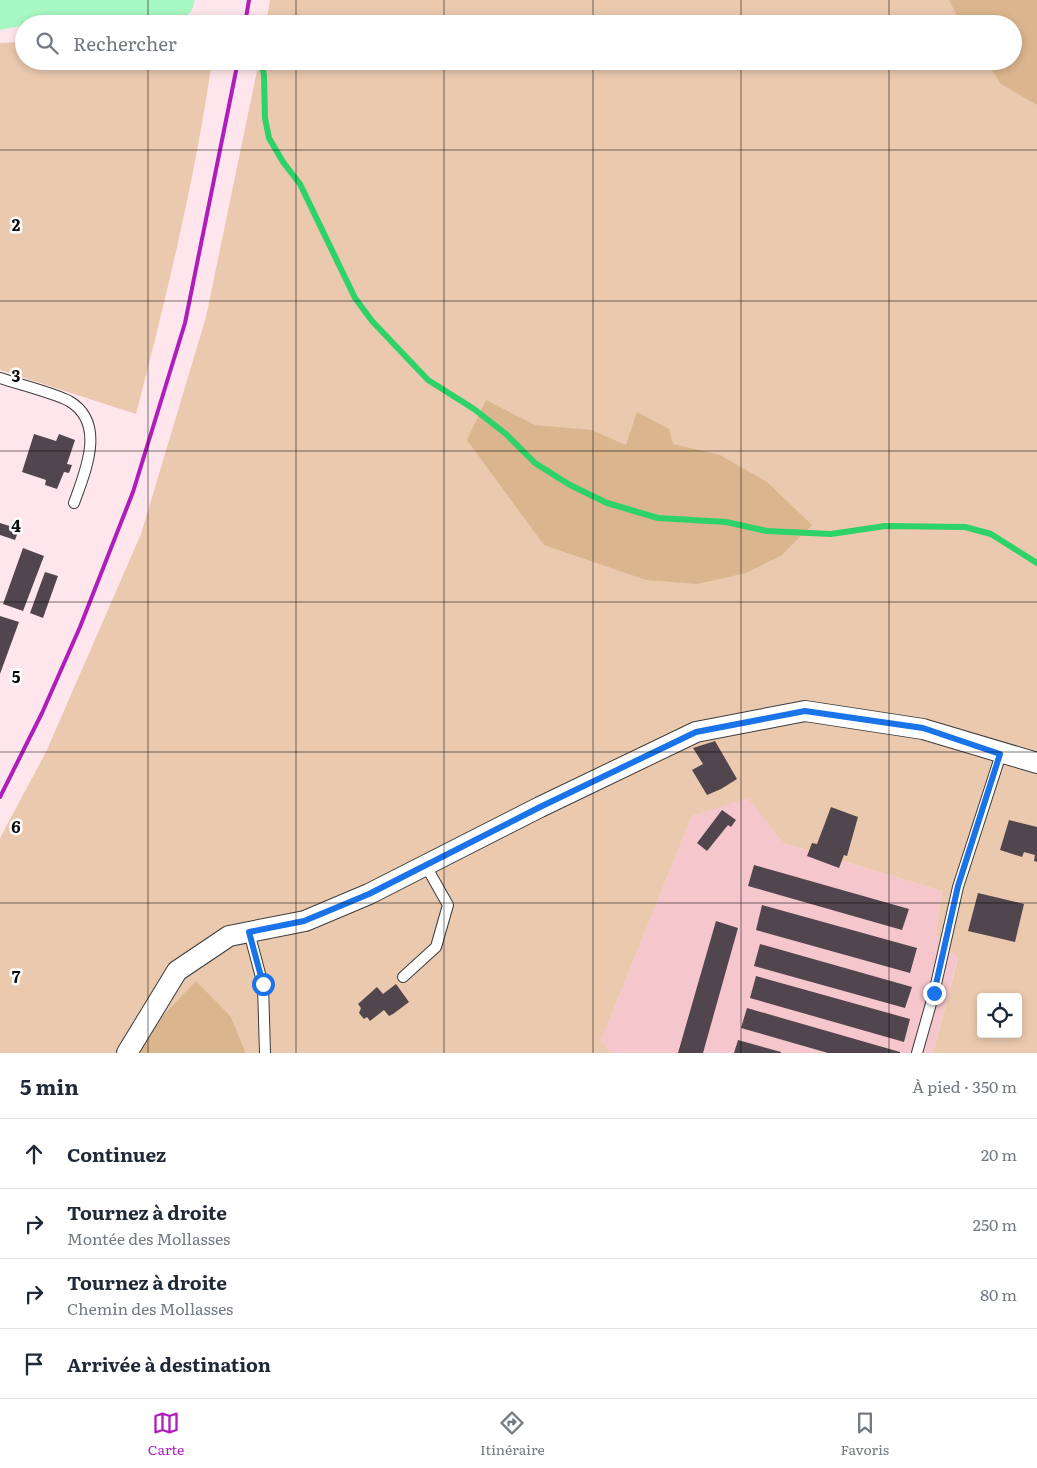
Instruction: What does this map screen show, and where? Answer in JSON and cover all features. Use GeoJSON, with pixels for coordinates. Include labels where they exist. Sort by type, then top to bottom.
{"type":"FeatureCollection","features":[{"type":"Feature","properties":{"kind":"street"},"geometry":{"type":"LineString","coordinates":[[127,1053],[177,972],[229,936],[304,921],[369,894],[540,807],[696,732],[805,711],[923,728],[1000,754],[1037,763]]}},
{"type":"Feature","properties":{"kind":"lane"},"geometry":{"type":"LineString","coordinates":[[0,378],[70,402],[86,417],[92,442],[86,471],[74,503]]}},
{"type":"Feature","properties":{"kind":"lane"},"geometry":{"type":"LineString","coordinates":[[917,1053],[934,993],[958,886],[1000,754]]}},
{"type":"Feature","properties":{"kind":"lane"},"geometry":{"type":"LineString","coordinates":[[403,977],[436,947],[448,905],[426,866]]}},
{"type":"Feature","properties":{"kind":"lane"},"geometry":{"type":"LineString","coordinates":[[249,932],[263,984],[265,1053]]}},
{"type":"Feature","properties":{"kind":"shaded area"},"geometry":{"type":"Polygon","coordinates":[[[270,0],[1037,0],[1037,1053],[933,1053],[958,958],[936,935],[942,891],[783,843],[748,798],[692,816],[601,1041],[611,1053],[246,1053],[231,1017],[135,1053],[0,1053],[0,838],[46,752],[141,534],[206,317],[257,70],[1022,70],[1022,15],[268,15],[270,0]]]}},
{"type":"Feature","properties":{"kind":"shaded area"},"geometry":{"type":"Polygon","coordinates":[[[949,0],[1037,0],[1037,105],[1001,84],[992,70],[1022,70],[1022,15],[956,15],[949,0]]]}},
{"type":"Feature","properties":{"kind":"shaded area"},"geometry":{"type":"Polygon","coordinates":[[[15,42],[15,70],[211,70],[179,239],[136,414],[0,370],[0,43],[15,42]]]}},
{"type":"Feature","properties":{"kind":"shaded area"},"geometry":{"type":"Polygon","coordinates":[[[486,400],[535,425],[591,430],[626,445],[637,412],[669,429],[673,444],[720,455],[767,482],[812,525],[782,555],[746,573],[697,584],[646,580],[544,545],[467,440],[486,400]]]}},
{"type":"Feature","properties":{"kind":"shaded area"},"geometry":{"type":"Polygon","coordinates":[[[748,797],[783,843],[942,891],[936,935],[958,957],[933,1053],[611,1053],[601,1041],[692,816],[748,797]]]}},
{"type":"Feature","properties":{"kind":"shaded area"},"geometry":{"type":"Polygon","coordinates":[[[196,981],[231,1017],[246,1053],[135,1053],[156,1023],[196,981]]]}},
{"type":"Feature","properties":{"kind":"building"},"geometry":{"type":"Polygon","coordinates":[[[34,434],[56,441],[59,434],[75,440],[67,464],[72,465],[69,473],[64,472],[57,489],[45,485],[46,480],[22,472],[34,434]]]}},
{"type":"Feature","properties":{"kind":"building"},"geometry":{"type":"Polygon","coordinates":[[[0,523],[19,529],[15,540],[0,535],[0,523]]]}},
{"type":"Feature","properties":{"kind":"building"},"geometry":{"type":"Polygon","coordinates":[[[23,548],[44,556],[23,611],[3,604],[23,548]]]}},
{"type":"Feature","properties":{"kind":"building"},"geometry":{"type":"Polygon","coordinates":[[[45,572],[58,576],[43,618],[30,613],[45,572]]]}},
{"type":"Feature","properties":{"kind":"building"},"geometry":{"type":"Polygon","coordinates":[[[0,616],[19,622],[0,674],[0,616]]]}},
{"type":"Feature","properties":{"kind":"building"},"geometry":{"type":"Polygon","coordinates":[[[715,741],[737,779],[707,795],[692,770],[703,764],[693,748],[715,741]]]}},
{"type":"Feature","properties":{"kind":"building"},"geometry":{"type":"Polygon","coordinates":[[[831,807],[858,817],[847,856],[844,855],[839,868],[807,856],[812,843],[817,844],[831,807]]]}},
{"type":"Feature","properties":{"kind":"building"},"geometry":{"type":"Polygon","coordinates":[[[722,810],[736,820],[731,827],[728,825],[707,851],[697,843],[722,810]]]}},
{"type":"Feature","properties":{"kind":"building"},"geometry":{"type":"Polygon","coordinates":[[[1009,820],[1037,827],[1037,862],[1034,861],[1035,855],[1024,852],[1022,857],[1000,850],[1009,820]]]}},
{"type":"Feature","properties":{"kind":"building"},"geometry":{"type":"Polygon","coordinates":[[[754,865],[909,909],[902,930],[748,886],[754,865]]]}},
{"type":"Feature","properties":{"kind":"building"},"geometry":{"type":"Polygon","coordinates":[[[978,893],[1024,904],[1015,942],[968,931],[978,893]]]}},
{"type":"Feature","properties":{"kind":"building"},"geometry":{"type":"Polygon","coordinates":[[[762,905],[917,948],[910,973],[756,930],[762,905]]]}},
{"type":"Feature","properties":{"kind":"building"},"geometry":{"type":"Polygon","coordinates":[[[716,921],[738,928],[703,1053],[678,1053],[716,921]]]}},
{"type":"Feature","properties":{"kind":"building"},"geometry":{"type":"Polygon","coordinates":[[[760,944],[912,987],[905,1008],[754,966],[760,944]]]}},
{"type":"Feature","properties":{"kind":"building"},"geometry":{"type":"Polygon","coordinates":[[[756,976],[910,1019],[904,1042],[750,998],[756,976]]]}},
{"type":"Feature","properties":{"kind":"building"},"geometry":{"type":"Polygon","coordinates":[[[396,984],[409,1002],[389,1016],[384,1010],[370,1021],[367,1017],[364,1019],[359,1013],[361,1008],[358,1004],[377,987],[383,994],[396,984]]]}},
{"type":"Feature","properties":{"kind":"building"},"geometry":{"type":"Polygon","coordinates":[[[747,1008],[900,1053],[828,1053],[741,1028],[747,1008]]]}},
{"type":"Feature","properties":{"kind":"building"},"geometry":{"type":"Polygon","coordinates":[[[738,1040],[781,1052],[781,1053],[734,1053],[738,1040]]]}},
{"type":"Feature","properties":{"kind":"waterway"},"geometry":{"type":"LineString","coordinates":[[0,10],[43,2],[159,5],[175,0]]}},
{"type":"Feature","properties":{"kind":"waterway"},"geometry":{"type":"LineString","coordinates":[[181,0],[183,15]]}},
{"type":"Feature","properties":{"kind":"waterway"},"geometry":{"type":"LineString","coordinates":[[263,70],[265,118],[269,138],[283,162],[300,184],[355,298],[372,321],[428,380],[474,409],[506,434],[535,463],[570,485],[607,503],[658,518],[726,522],[767,531],[831,534],[885,526],[965,527],[991,534],[1037,563]]}},
{"type":"Feature","properties":{"kind":"railway"},"geometry":{"type":"LineString","coordinates":[[246,15],[249,0]]}},
{"type":"Feature","properties":{"kind":"railway"},"geometry":{"type":"LineString","coordinates":[[0,797],[42,713],[80,627],[133,492],[185,323],[236,70]]}},
{"type":"Feature","properties":{"kind":"route"},"geometry":{"type":"LineString","coordinates":[[263,984],[249,932],[304,921],[369,894],[540,807],[696,732],[805,711],[923,728],[1000,754],[958,886],[934,993]]}}]}
